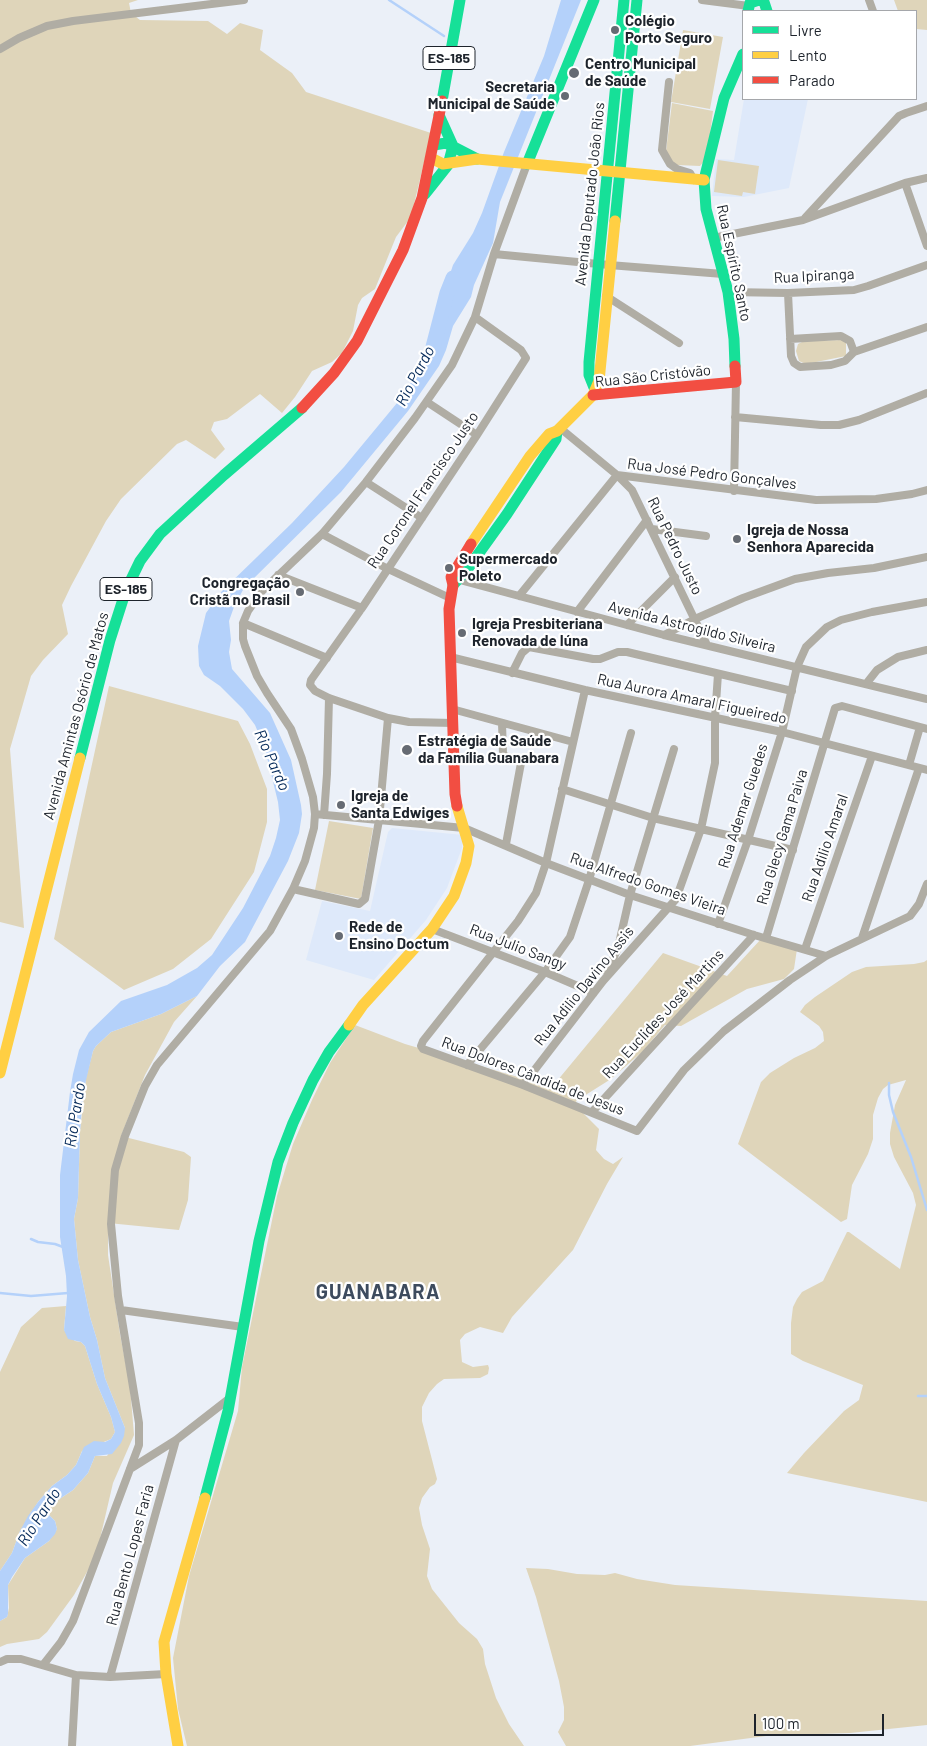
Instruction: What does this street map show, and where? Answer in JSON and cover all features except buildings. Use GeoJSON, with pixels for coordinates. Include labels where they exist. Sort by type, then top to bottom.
{"type":"FeatureCollection","features":[{"type":"Feature","properties":{"kind":"main road","name":"ES-185"},"geometry":{"type":"LineString","coordinates":[[422,198],[434,145],[460,0]]}},
{"type":"Feature","properties":{"kind":"main road"},"geometry":{"type":"LineString","coordinates":[[522,163],[594,0]]}},
{"type":"Feature","properties":{"kind":"main road","name":"Avenida Deputado João Rios"},"geometry":{"type":"LineString","coordinates":[[594,393],[600,377],[606,296],[604,265],[607,171],[624,0]]}},
{"type":"Feature","properties":{"kind":"main road","name":"Avenida Deputado João Rios"},"geometry":{"type":"LineString","coordinates":[[594,393],[589,375],[604,265],[620,172],[637,0]]}},
{"type":"Feature","properties":{"kind":"main road","name":"Rua Espírito Santo"},"geometry":{"type":"LineString","coordinates":[[736,382],[734,338],[728,292],[699,180],[724,98],[742,56]]}},
{"type":"Feature","properties":{"kind":"main road"},"geometry":{"type":"LineString","coordinates":[[422,198],[448,165],[453,146],[439,115]]}},
{"type":"Feature","properties":{"kind":"main road"},"geometry":{"type":"LineString","coordinates":[[434,145],[443,143],[453,146],[479,160]]}},
{"type":"Feature","properties":{"kind":"main road"},"geometry":{"type":"LineString","coordinates":[[431,158],[448,165],[479,160],[699,180]]}},
{"type":"Feature","properties":{"kind":"main road","name":"Avenida Amintas Osório de Matos"},"geometry":{"type":"LineString","coordinates":[[0,1073],[110,640],[132,576],[160,534],[224,475],[302,408],[340,366],[357,341],[403,250],[422,198]]}},
{"type":"Feature","properties":{"kind":"main road","name":"Rua São Cristóvão"},"geometry":{"type":"LineString","coordinates":[[178,1746],[164,1653],[169,1620],[214,1467],[230,1398],[267,1202],[278,1162],[293,1123],[313,1080],[344,1030],[396,968],[432,929],[454,896],[465,868],[469,846],[455,801],[450,657],[450,598],[456,567],[520,470],[549,434],[559,430],[594,393],[736,382]]}},
{"type":"Feature","properties":{"kind":"street"},"geometry":{"type":"LineString","coordinates":[[0,49],[32,32],[73,21],[244,0]]}},
{"type":"Feature","properties":{"kind":"street"},"geometry":{"type":"LineString","coordinates":[[702,0],[756,4]]}},
{"type":"Feature","properties":{"kind":"street"},"geometry":{"type":"LineString","coordinates":[[669,82],[662,150],[670,164],[677,169],[690,173],[699,180]]}},
{"type":"Feature","properties":{"kind":"street"},"geometry":{"type":"LineString","coordinates":[[803,220],[899,116],[923,107]]}},
{"type":"Feature","properties":{"kind":"street"},"geometry":{"type":"LineString","coordinates":[[43,1665],[61,1642],[73,1621],[139,1446],[139,1423],[112,1238],[113,1194],[120,1152],[145,1086],[157,1065],[172,1045],[261,943],[294,889],[305,861],[314,828],[313,797],[294,736],[258,676],[243,639],[243,623],[254,602],[278,575],[322,534],[366,482],[427,402],[452,364],[475,317],[522,163]]}},
{"type":"Feature","properties":{"kind":"street"},"geometry":{"type":"LineString","coordinates":[[713,238],[803,220],[906,183],[927,178]]}},
{"type":"Feature","properties":{"kind":"street"},"geometry":{"type":"LineString","coordinates":[[906,183],[927,246]]}},
{"type":"Feature","properties":{"kind":"street"},"geometry":{"type":"LineString","coordinates":[[494,254],[723,274]]}},
{"type":"Feature","properties":{"kind":"street","name":"Rua Ipiranga"},"geometry":{"type":"LineString","coordinates":[[728,292],[788,293],[854,290],[927,265]]}},
{"type":"Feature","properties":{"kind":"street"},"geometry":{"type":"LineString","coordinates":[[788,293],[792,361],[800,367],[832,365],[845,361],[854,352],[927,327]]}},
{"type":"Feature","properties":{"kind":"street"},"geometry":{"type":"LineString","coordinates":[[606,296],[679,343]]}},
{"type":"Feature","properties":{"kind":"street","name":"Rua Coronel Francisco Justo"},"geometry":{"type":"LineString","coordinates":[[329,698],[315,691],[310,683],[422,518],[524,362],[526,356],[521,350],[475,317]]}},
{"type":"Feature","properties":{"kind":"street"},"geometry":{"type":"LineString","coordinates":[[790,339],[840,336],[850,341],[854,352]]}},
{"type":"Feature","properties":{"kind":"street"},"geometry":{"type":"LineString","coordinates":[[734,491],[736,382]]}},
{"type":"Feature","properties":{"kind":"street"},"geometry":{"type":"LineString","coordinates":[[735,417],[839,425],[859,420],[927,393]]}},
{"type":"Feature","properties":{"kind":"street"},"geometry":{"type":"LineString","coordinates":[[427,402],[477,435]]}},
{"type":"Feature","properties":{"kind":"street","name":"Rua Pedro Justo"},"geometry":{"type":"LineString","coordinates":[[559,430],[617,475],[632,490],[707,644]]}},
{"type":"Feature","properties":{"kind":"street","name":"Rua José Pedro Gonçalves"},"geometry":{"type":"LineString","coordinates":[[519,596],[617,475],[798,499],[838,501],[886,498],[927,490]]}},
{"type":"Feature","properties":{"kind":"street"},"geometry":{"type":"LineString","coordinates":[[366,482],[422,518]]}},
{"type":"Feature","properties":{"kind":"street"},"geometry":{"type":"LineString","coordinates":[[577,612],[648,520]]}},
{"type":"Feature","properties":{"kind":"street"},"geometry":{"type":"LineString","coordinates":[[652,529],[706,536]]}},
{"type":"Feature","properties":{"kind":"street"},"geometry":{"type":"LineString","coordinates":[[322,534],[388,569],[450,598]]}},
{"type":"Feature","properties":{"kind":"street"},"geometry":{"type":"LineString","coordinates":[[664,634],[773,586],[795,579],[874,568],[927,557]]}},
{"type":"Feature","properties":{"kind":"street"},"geometry":{"type":"LineString","coordinates":[[278,575],[362,608]]}},
{"type":"Feature","properties":{"kind":"street"},"geometry":{"type":"LineString","coordinates":[[628,625],[675,577]]}},
{"type":"Feature","properties":{"kind":"street","name":"Avenida Astrogildo Silveira"},"geometry":{"type":"LineString","coordinates":[[454,581],[927,699]]}},
{"type":"Feature","properties":{"kind":"street","name":"Rua Ademar Guedes"},"geometry":{"type":"LineString","coordinates":[[718,924],[748,840],[782,732],[797,667],[806,647],[827,627],[841,620],[927,602]]}},
{"type":"Feature","properties":{"kind":"street"},"geometry":{"type":"LineString","coordinates":[[243,623],[327,658]]}},
{"type":"Feature","properties":{"kind":"street"},"geometry":{"type":"LineString","coordinates":[[512,673],[522,653],[531,647],[593,659],[600,659],[618,652],[627,652],[792,691]]}},
{"type":"Feature","properties":{"kind":"street"},"geometry":{"type":"LineString","coordinates":[[866,684],[877,670],[888,662],[898,657],[927,650]]}},
{"type":"Feature","properties":{"kind":"street","name":"Rua Aurora Amaral Figueiredo"},"geometry":{"type":"LineString","coordinates":[[450,657],[584,690],[782,732],[923,769]]}},
{"type":"Feature","properties":{"kind":"street","name":"Rua Adilio Davino Assis"},"geometry":{"type":"LineString","coordinates":[[523,1084],[603,981],[673,903],[678,894],[701,829],[715,763],[715,718],[718,674]]}},
{"type":"Feature","properties":{"kind":"street"},"geometry":{"type":"LineString","coordinates":[[494,952],[527,909],[536,893],[546,863],[584,690]]}},
{"type":"Feature","properties":{"kind":"street"},"geometry":{"type":"LineString","coordinates":[[324,815],[329,698],[388,718],[409,722],[453,723]]}},
{"type":"Feature","properties":{"kind":"street","name":"Rua Glecy Gama Paiva"},"geometry":{"type":"LineString","coordinates":[[766,938],[835,708],[839,706],[923,728]]}},
{"type":"Feature","properties":{"kind":"street"},"geometry":{"type":"LineString","coordinates":[[452,709],[573,742]]}},
{"type":"Feature","properties":{"kind":"street"},"geometry":{"type":"LineString","coordinates":[[294,889],[361,903],[365,899],[379,820],[388,718]]}},
{"type":"Feature","properties":{"kind":"street"},"geometry":{"type":"LineString","coordinates":[[502,723],[503,754],[504,756],[520,760],[521,763],[506,844]]}},
{"type":"Feature","properties":{"kind":"street"},"geometry":{"type":"LineString","coordinates":[[909,765],[923,728]]}},
{"type":"Feature","properties":{"kind":"street"},"geometry":{"type":"LineString","coordinates":[[467,1066],[545,972],[566,944],[574,929],[631,733]]}},
{"type":"Feature","properties":{"kind":"street"},"geometry":{"type":"LineString","coordinates":[[603,981],[618,948],[630,895],[674,749]]}},
{"type":"Feature","properties":{"kind":"street","name":"Rua Adilio Amaral"},"geometry":{"type":"LineString","coordinates":[[805,949],[872,756]]}},
{"type":"Feature","properties":{"kind":"street"},"geometry":{"type":"LineString","coordinates":[[862,938],[923,769]]}},
{"type":"Feature","properties":{"kind":"street"},"geometry":{"type":"LineString","coordinates":[[562,788],[653,818],[793,850]]}},
{"type":"Feature","properties":{"kind":"street","name":"Rua Alfredo Gomes Vieira"},"geometry":{"type":"LineString","coordinates":[[315,814],[464,828],[506,844],[546,863],[630,895],[718,924],[826,956]]}},
{"type":"Feature","properties":{"kind":"street"},"geometry":{"type":"LineString","coordinates":[[826,956],[910,916],[919,904],[927,884]]}},
{"type":"Feature","properties":{"kind":"street","name":"Rua Julio Sangy"},"geometry":{"type":"LineString","coordinates":[[432,929],[545,972],[594,993]]}},
{"type":"Feature","properties":{"kind":"street","name":"Rua Euclides José Martins"},"geometry":{"type":"LineString","coordinates":[[592,1112],[754,935]]}},
{"type":"Feature","properties":{"kind":"street","name":"Rua Dolores Cândida de Jesus"},"geometry":{"type":"LineString","coordinates":[[494,952],[421,1046],[467,1066],[523,1084],[637,1131],[684,1070],[708,1046],[761,1001],[826,956]]}},
{"type":"Feature","properties":{"kind":"street"},"geometry":{"type":"LineString","coordinates":[[121,1310],[243,1327]]}},
{"type":"Feature","properties":{"kind":"street"},"geometry":{"type":"LineString","coordinates":[[130,1469],[176,1440],[230,1398]]}},
{"type":"Feature","properties":{"kind":"street","name":"Rua Bento Lopes Faria"},"geometry":{"type":"LineString","coordinates":[[110,1678],[176,1440]]}},
{"type":"Feature","properties":{"kind":"street"},"geometry":{"type":"LineString","coordinates":[[0,1662],[15,1658],[76,1675],[110,1678],[166,1674]]}},
{"type":"Feature","properties":{"kind":"street"},"geometry":{"type":"LineString","coordinates":[[72,1746],[76,1675]]}},
{"type":"Feature","properties":{"kind":"shaded area"},"geometry":{"type":"Polygon","coordinates":[[[0,0],[138,0],[129,3],[131,13],[140,20],[208,21],[227,34],[240,23],[263,30],[260,50],[292,73],[306,92],[431,133],[411,217],[396,237],[375,289],[362,298],[358,305],[353,331],[342,353],[332,362],[312,371],[282,413],[260,394],[227,419],[214,422],[211,430],[225,449],[215,459],[186,440],[177,444],[121,499],[106,521],[71,586],[62,605],[68,634],[43,660],[31,676],[10,749],[24,928],[0,922],[0,0]]]}},
{"type":"Feature","properties":{"kind":"shaded area"},"geometry":{"type":"Polygon","coordinates":[[[894,0],[927,0],[927,30],[917,29],[917,10],[898,10],[894,0]]]}},
{"type":"Feature","properties":{"kind":"shaded area"},"geometry":{"type":"Polygon","coordinates":[[[683,30],[723,37],[710,109],[671,102],[683,30]]]}},
{"type":"Feature","properties":{"kind":"shaded area"},"geometry":{"type":"Polygon","coordinates":[[[744,100],[808,100],[789,188],[744,197],[712,196],[716,159],[734,160],[744,100]]]}},
{"type":"Feature","properties":{"kind":"shaded area"},"geometry":{"type":"Polygon","coordinates":[[[672,103],[713,111],[707,158],[700,166],[674,164],[666,151],[672,103]]]}},
{"type":"Feature","properties":{"kind":"shaded area"},"geometry":{"type":"Polygon","coordinates":[[[718,160],[759,166],[755,194],[743,192],[742,196],[714,192],[718,160]]]}},
{"type":"Feature","properties":{"kind":"shaded area"},"geometry":{"type":"Polygon","coordinates":[[[842,340],[846,343],[846,356],[806,364],[799,361],[796,351],[798,344],[804,341],[842,340]]]}},
{"type":"Feature","properties":{"kind":"shaded area"},"geometry":{"type":"Polygon","coordinates":[[[109,686],[238,721],[250,744],[267,789],[267,822],[254,872],[211,939],[173,969],[124,990],[54,939],[109,686]]]}},
{"type":"Feature","properties":{"kind":"shaded area"},"geometry":{"type":"Polygon","coordinates":[[[329,821],[373,828],[361,899],[315,890],[329,821]]]}},
{"type":"Feature","properties":{"kind":"shaded area"},"geometry":{"type":"Polygon","coordinates":[[[392,828],[463,835],[462,848],[447,888],[426,920],[374,980],[306,960],[322,901],[370,911],[388,832],[392,828]]]}},
{"type":"Feature","properties":{"kind":"shaded area"},"geometry":{"type":"Polygon","coordinates":[[[761,939],[797,949],[794,969],[784,979],[747,989],[681,1026],[665,1025],[642,1052],[611,1079],[576,1101],[579,1109],[599,1129],[596,1150],[604,1159],[613,1164],[623,1157],[573,1250],[512,1317],[503,1333],[480,1327],[465,1334],[460,1340],[462,1362],[473,1367],[488,1365],[488,1374],[480,1378],[444,1379],[429,1393],[422,1407],[422,1421],[437,1479],[435,1484],[430,1487],[422,1498],[419,1508],[422,1525],[430,1549],[427,1576],[432,1589],[459,1623],[477,1639],[483,1649],[485,1664],[496,1698],[509,1724],[524,1746],[187,1746],[178,1709],[173,1658],[189,1576],[238,1411],[242,1367],[277,1196],[293,1144],[312,1100],[330,1063],[355,1025],[405,1044],[552,1087],[663,953],[727,976],[761,939]]]}},
{"type":"Feature","properties":{"kind":"shaded area"},"geometry":{"type":"Polygon","coordinates":[[[927,960],[927,1502],[787,1473],[844,1411],[859,1400],[863,1385],[803,1361],[791,1354],[791,1323],[793,1307],[797,1299],[802,1292],[823,1281],[847,1232],[900,1269],[916,1205],[913,1193],[894,1157],[890,1144],[890,1133],[895,1105],[906,1080],[888,1085],[883,1089],[878,1098],[873,1115],[873,1139],[868,1154],[852,1185],[847,1219],[841,1222],[738,1144],[761,1082],[770,1073],[824,1041],[823,1032],[819,1026],[800,1012],[805,1005],[852,972],[866,967],[914,964],[927,960]]]}},
{"type":"Feature","properties":{"kind":"shaded area"},"geometry":{"type":"Polygon","coordinates":[[[197,996],[174,1022],[145,1075],[121,1136],[184,1152],[191,1157],[188,1200],[179,1230],[108,1223],[108,1255],[130,1387],[134,1435],[113,1483],[96,1556],[74,1595],[47,1632],[39,1639],[7,1644],[0,1647],[0,1621],[7,1617],[9,1608],[8,1585],[25,1558],[49,1541],[57,1529],[55,1521],[46,1510],[73,1490],[88,1473],[95,1456],[107,1456],[125,1428],[105,1378],[90,1317],[78,1260],[74,1219],[78,1198],[80,1131],[86,1078],[93,1051],[111,1032],[161,1014],[197,996]]]}},
{"type":"Feature","properties":{"kind":"shaded area"},"geometry":{"type":"Polygon","coordinates":[[[66,1306],[64,1330],[75,1341],[81,1342],[85,1346],[115,1432],[111,1439],[82,1451],[76,1465],[67,1475],[52,1486],[38,1502],[20,1531],[12,1553],[0,1571],[0,1372],[21,1327],[42,1308],[66,1306]]]}},
{"type":"Feature","properties":{"kind":"shaded area"},"geometry":{"type":"Polygon","coordinates":[[[526,1568],[548,1569],[577,1574],[605,1575],[615,1573],[637,1579],[675,1585],[927,1601],[927,1725],[850,1733],[766,1736],[690,1746],[566,1746],[558,1732],[564,1720],[564,1707],[559,1681],[526,1568]]]}},
{"type":"Feature","properties":{"kind":"water"},"geometry":{"type":"Polygon","coordinates":[[[561,0],[581,0],[500,202],[493,243],[474,285],[471,297],[453,326],[439,366],[408,411],[341,492],[244,588],[229,621],[231,640],[229,652],[232,669],[270,713],[291,760],[302,814],[299,833],[288,861],[245,942],[220,966],[197,996],[161,1014],[111,1032],[93,1051],[83,1093],[78,1198],[74,1219],[78,1260],[90,1317],[105,1378],[125,1428],[124,1436],[112,1454],[95,1456],[88,1473],[73,1490],[46,1510],[55,1521],[57,1529],[55,1534],[49,1541],[25,1558],[12,1577],[8,1585],[8,1614],[7,1617],[0,1621],[0,1571],[12,1553],[28,1516],[52,1486],[67,1475],[76,1465],[84,1447],[94,1441],[105,1442],[111,1439],[115,1432],[85,1346],[81,1342],[68,1339],[64,1330],[67,1296],[60,1237],[60,1175],[70,1092],[79,1050],[89,1032],[121,1001],[167,985],[197,968],[212,955],[243,908],[270,856],[280,820],[278,802],[265,749],[255,725],[243,709],[220,686],[204,675],[199,666],[198,646],[206,613],[222,591],[292,523],[344,467],[397,403],[427,359],[445,305],[448,280],[453,265],[473,233],[482,213],[504,152],[544,56],[561,0]]]}},
{"type":"Feature","properties":{"kind":"waterway"},"geometry":{"type":"LineString","coordinates":[[389,0],[444,36]]}},
{"type":"Feature","properties":{"kind":"waterway"},"geometry":{"type":"LineString","coordinates":[[526,82],[532,91]]}},
{"type":"Feature","properties":{"kind":"waterway","name":"Rio Pardo"},"geometry":{"type":"LineString","coordinates":[[433,347],[447,293],[453,278]]}},
{"type":"Feature","properties":{"kind":"waterway"},"geometry":{"type":"LineString","coordinates":[[889,1083],[889,1095],[893,1112],[911,1157],[927,1210]]}},
{"type":"Feature","properties":{"kind":"waterway"},"geometry":{"type":"LineString","coordinates":[[31,1239],[63,1247]]}},
{"type":"Feature","properties":{"kind":"waterway"},"geometry":{"type":"LineString","coordinates":[[0,1293],[31,1296],[68,1293]]}},
{"type":"Feature","properties":{"kind":"waterway"},"geometry":{"type":"LineString","coordinates":[[918,1396],[927,1396]]}},
{"type":"Feature","properties":{"kind":"traffic: fast"},"geometry":{"type":"LineString","coordinates":[[442,101],[460,0]]}},
{"type":"Feature","properties":{"kind":"traffic: fast"},"geometry":{"type":"LineString","coordinates":[[527,164],[594,0]]}},
{"type":"Feature","properties":{"kind":"traffic: fast"},"geometry":{"type":"LineString","coordinates":[[595,390],[589,375],[589,362],[624,0]]}},
{"type":"Feature","properties":{"kind":"traffic: fast"},"geometry":{"type":"LineString","coordinates":[[615,221],[637,0]]}},
{"type":"Feature","properties":{"kind":"traffic: fast"},"geometry":{"type":"LineString","coordinates":[[748,10],[750,3],[759,0],[764,2],[767,10]]}},
{"type":"Feature","properties":{"kind":"traffic: fast"},"geometry":{"type":"LineString","coordinates":[[735,366],[734,339],[728,292],[706,209],[704,180],[724,98],[742,56]]}},
{"type":"Feature","properties":{"kind":"traffic: fast"},"geometry":{"type":"LineString","coordinates":[[425,194],[448,165],[453,146],[439,115]]}},
{"type":"Feature","properties":{"kind":"traffic: fast"},"geometry":{"type":"LineString","coordinates":[[434,145],[446,143],[477,159]]}},
{"type":"Feature","properties":{"kind":"traffic: fast"},"geometry":{"type":"LineString","coordinates":[[80,758],[110,640],[126,590],[140,561],[160,534],[224,475],[302,408]]}},
{"type":"Feature","properties":{"kind":"traffic: fast"},"geometry":{"type":"LineString","coordinates":[[453,585],[469,567],[507,514],[556,439],[557,431]]}},
{"type":"Feature","properties":{"kind":"traffic: fast"},"geometry":{"type":"LineString","coordinates":[[205,1498],[228,1411],[259,1241],[278,1162],[293,1123],[313,1080],[329,1052],[349,1025]]}},
{"type":"Feature","properties":{"kind":"traffic: slow"},"geometry":{"type":"LineString","coordinates":[[431,158],[443,164],[477,159],[704,180]]}},
{"type":"Feature","properties":{"kind":"traffic: slow"},"geometry":{"type":"LineString","coordinates":[[471,544],[530,456],[549,434],[557,431],[593,395],[599,381],[615,221]]}},
{"type":"Feature","properties":{"kind":"traffic: slow"},"geometry":{"type":"LineString","coordinates":[[0,1073],[80,758]]}},
{"type":"Feature","properties":{"kind":"traffic: slow"},"geometry":{"type":"LineString","coordinates":[[349,1025],[363,1005],[432,929],[454,896],[466,863],[469,846],[457,806]]}},
{"type":"Feature","properties":{"kind":"traffic: slow"},"geometry":{"type":"LineString","coordinates":[[178,1746],[166,1674],[164,1642],[205,1498]]}},
{"type":"Feature","properties":{"kind":"traffic: jam"},"geometry":{"type":"LineString","coordinates":[[302,408],[334,373],[357,341],[403,250],[422,198],[442,101]]}},
{"type":"Feature","properties":{"kind":"traffic: jam"},"geometry":{"type":"LineString","coordinates":[[593,395],[736,382],[735,366]]}},
{"type":"Feature","properties":{"kind":"traffic: jam"},"geometry":{"type":"LineString","coordinates":[[457,806],[455,794],[449,609],[453,585],[451,577],[471,544]]}},
{"type":"Feature","properties":{"kind":"place","name":"Colégio Porto Seguro"},"geometry":{"type":"Point","coordinates":[615,30]}},
{"type":"Feature","properties":{"kind":"place","name":"Centro Municipal de Saúde"},"geometry":{"type":"Point","coordinates":[574,73]}},
{"type":"Feature","properties":{"kind":"place","name":"Secretaria Municipal de Saúde"},"geometry":{"type":"Point","coordinates":[565,96]}},
{"type":"Feature","properties":{"kind":"place","name":"Igreja de Nossa Senhora Aparecida"},"geometry":{"type":"Point","coordinates":[737,539]}},
{"type":"Feature","properties":{"kind":"place","name":"Supermercado Poleto"},"geometry":{"type":"Point","coordinates":[449,568]}},
{"type":"Feature","properties":{"kind":"place","name":"Congregação Cristã no Brasil"},"geometry":{"type":"Point","coordinates":[300,592]}},
{"type":"Feature","properties":{"kind":"place","name":"Igreja Presbiteriana Renovada de Iúna"},"geometry":{"type":"Point","coordinates":[462,633]}},
{"type":"Feature","properties":{"kind":"place","name":"Estratégia de Saúde da Família Guanabara"},"geometry":{"type":"Point","coordinates":[407,750]}},
{"type":"Feature","properties":{"kind":"place","name":"Igreja de Santa Edwiges"},"geometry":{"type":"Point","coordinates":[341,805]}},
{"type":"Feature","properties":{"kind":"place","name":"Rede de Ensino Doctum"},"geometry":{"type":"Point","coordinates":[339,936]}},
{"type":"Feature","properties":{"kind":"district","name":"GUANABARA"},"geometry":{"type":"Point","coordinates":[378,1292]}}]}
